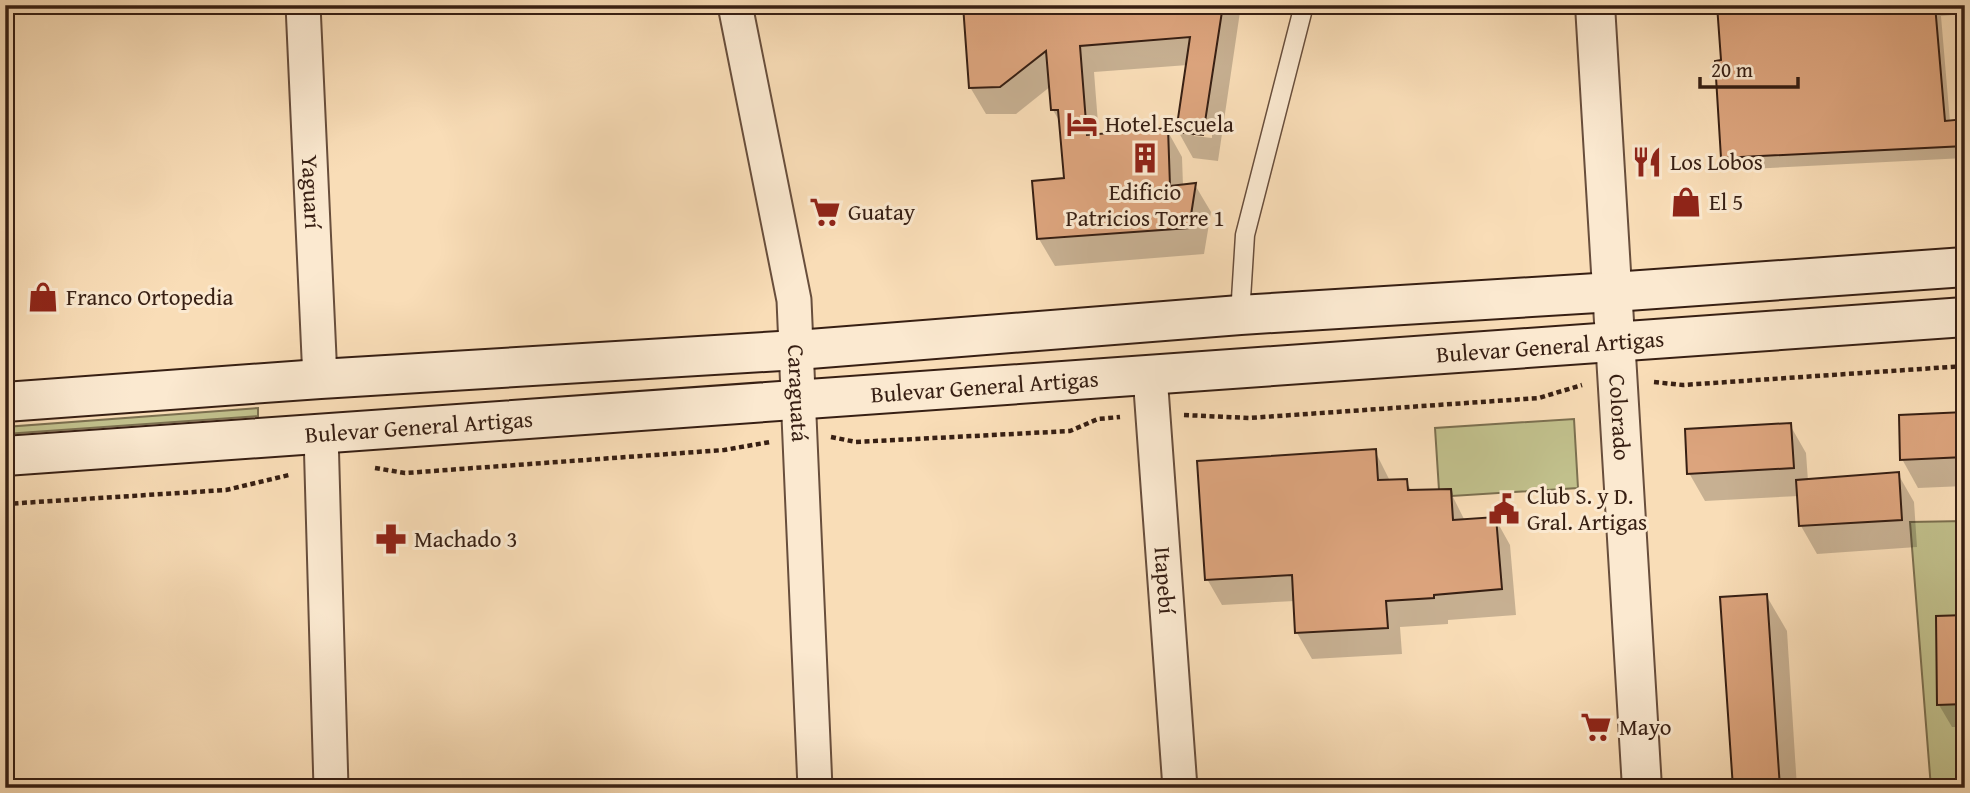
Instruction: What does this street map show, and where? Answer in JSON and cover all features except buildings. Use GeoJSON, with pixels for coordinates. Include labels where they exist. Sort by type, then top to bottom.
{"type":"FeatureCollection","features":[{"type":"Feature","properties":{"kind":"main road","name":"Colorado"},"geometry":{"type":"LineString","coordinates":[[1595,5],[1642,788]]}},
{"type":"Feature","properties":{"kind":"main road"},"geometry":{"type":"LineString","coordinates":[[5,402],[320,379],[797,350],[1240,315],[1965,267]]}},
{"type":"Feature","properties":{"kind":"main road","name":"Bulevar General Artigas"},"geometry":{"type":"LineString","coordinates":[[5,456],[1965,317]]}},
{"type":"Feature","properties":{"kind":"street","name":"Yaguarí"},"geometry":{"type":"LineString","coordinates":[[303,5],[320,379]]}},
{"type":"Feature","properties":{"kind":"street","name":"Caraguatá"},"geometry":{"type":"LineString","coordinates":[[735,5],[794,300],[815,788]]}},
{"type":"Feature","properties":{"kind":"street","name":"Itapebí"},"geometry":{"type":"LineString","coordinates":[[1150,374],[1180,788]]}},
{"type":"Feature","properties":{"kind":"street"},"geometry":{"type":"LineString","coordinates":[[321,434],[331,788]]}},
{"type":"Feature","properties":{"kind":"lane"},"geometry":{"type":"LineString","coordinates":[[1240,315],[1245,235],[1304,5]]}},
{"type":"Feature","properties":{"kind":"path"},"geometry":{"type":"LineString","coordinates":[[5,504],[226,490],[289,475],[324,471],[375,468],[405,473],[724,450],[757,443],[830,437],[856,442],[1070,431],[1098,419],[1152,414],[1249,418],[1539,398],[1580,385],[1617,380],[1683,385],[1965,366]]}},
{"type":"Feature","properties":{"kind":"shaded area"},"geometry":{"type":"Polygon","coordinates":[[[258,408],[258,416],[5,434],[5,427],[258,408]]]}},
{"type":"Feature","properties":{"kind":"shaded area"},"geometry":{"type":"Polygon","coordinates":[[[1574,419],[1578,488],[1452,496],[1451,489],[1439,490],[1435,428],[1574,419]]]}},
{"type":"Feature","properties":{"kind":"shaded area"},"geometry":{"type":"Polygon","coordinates":[[[1965,521],[1965,788],[1931,788],[1910,522],[1965,521]]]}},
{"type":"Feature","properties":{"kind":"place","name":"Hotel Escuela"},"geometry":{"type":"Point","coordinates":[1082,124]}},
{"type":"Feature","properties":{"kind":"place","name":"Edificio Patricios Torre 1"},"geometry":{"type":"Point","coordinates":[1145,158]}},
{"type":"Feature","properties":{"kind":"place","name":"Los Lobos"},"geometry":{"type":"Point","coordinates":[1647,162]}},
{"type":"Feature","properties":{"kind":"place","name":"El 5"},"geometry":{"type":"Point","coordinates":[1686,202]}},
{"type":"Feature","properties":{"kind":"place","name":"Guatay"},"geometry":{"type":"Point","coordinates":[825,212]}},
{"type":"Feature","properties":{"kind":"place","name":"Franco Ortopedia"},"geometry":{"type":"Point","coordinates":[43,297]}},
{"type":"Feature","properties":{"kind":"place","name":"Club S. y D. Gral. Artigas"},"geometry":{"type":"Point","coordinates":[1504,509]}},
{"type":"Feature","properties":{"kind":"place","name":"Machado 3"},"geometry":{"type":"Point","coordinates":[391,539]}},
{"type":"Feature","properties":{"kind":"place","name":"Mayo"},"geometry":{"type":"Point","coordinates":[1596,727]}}]}
